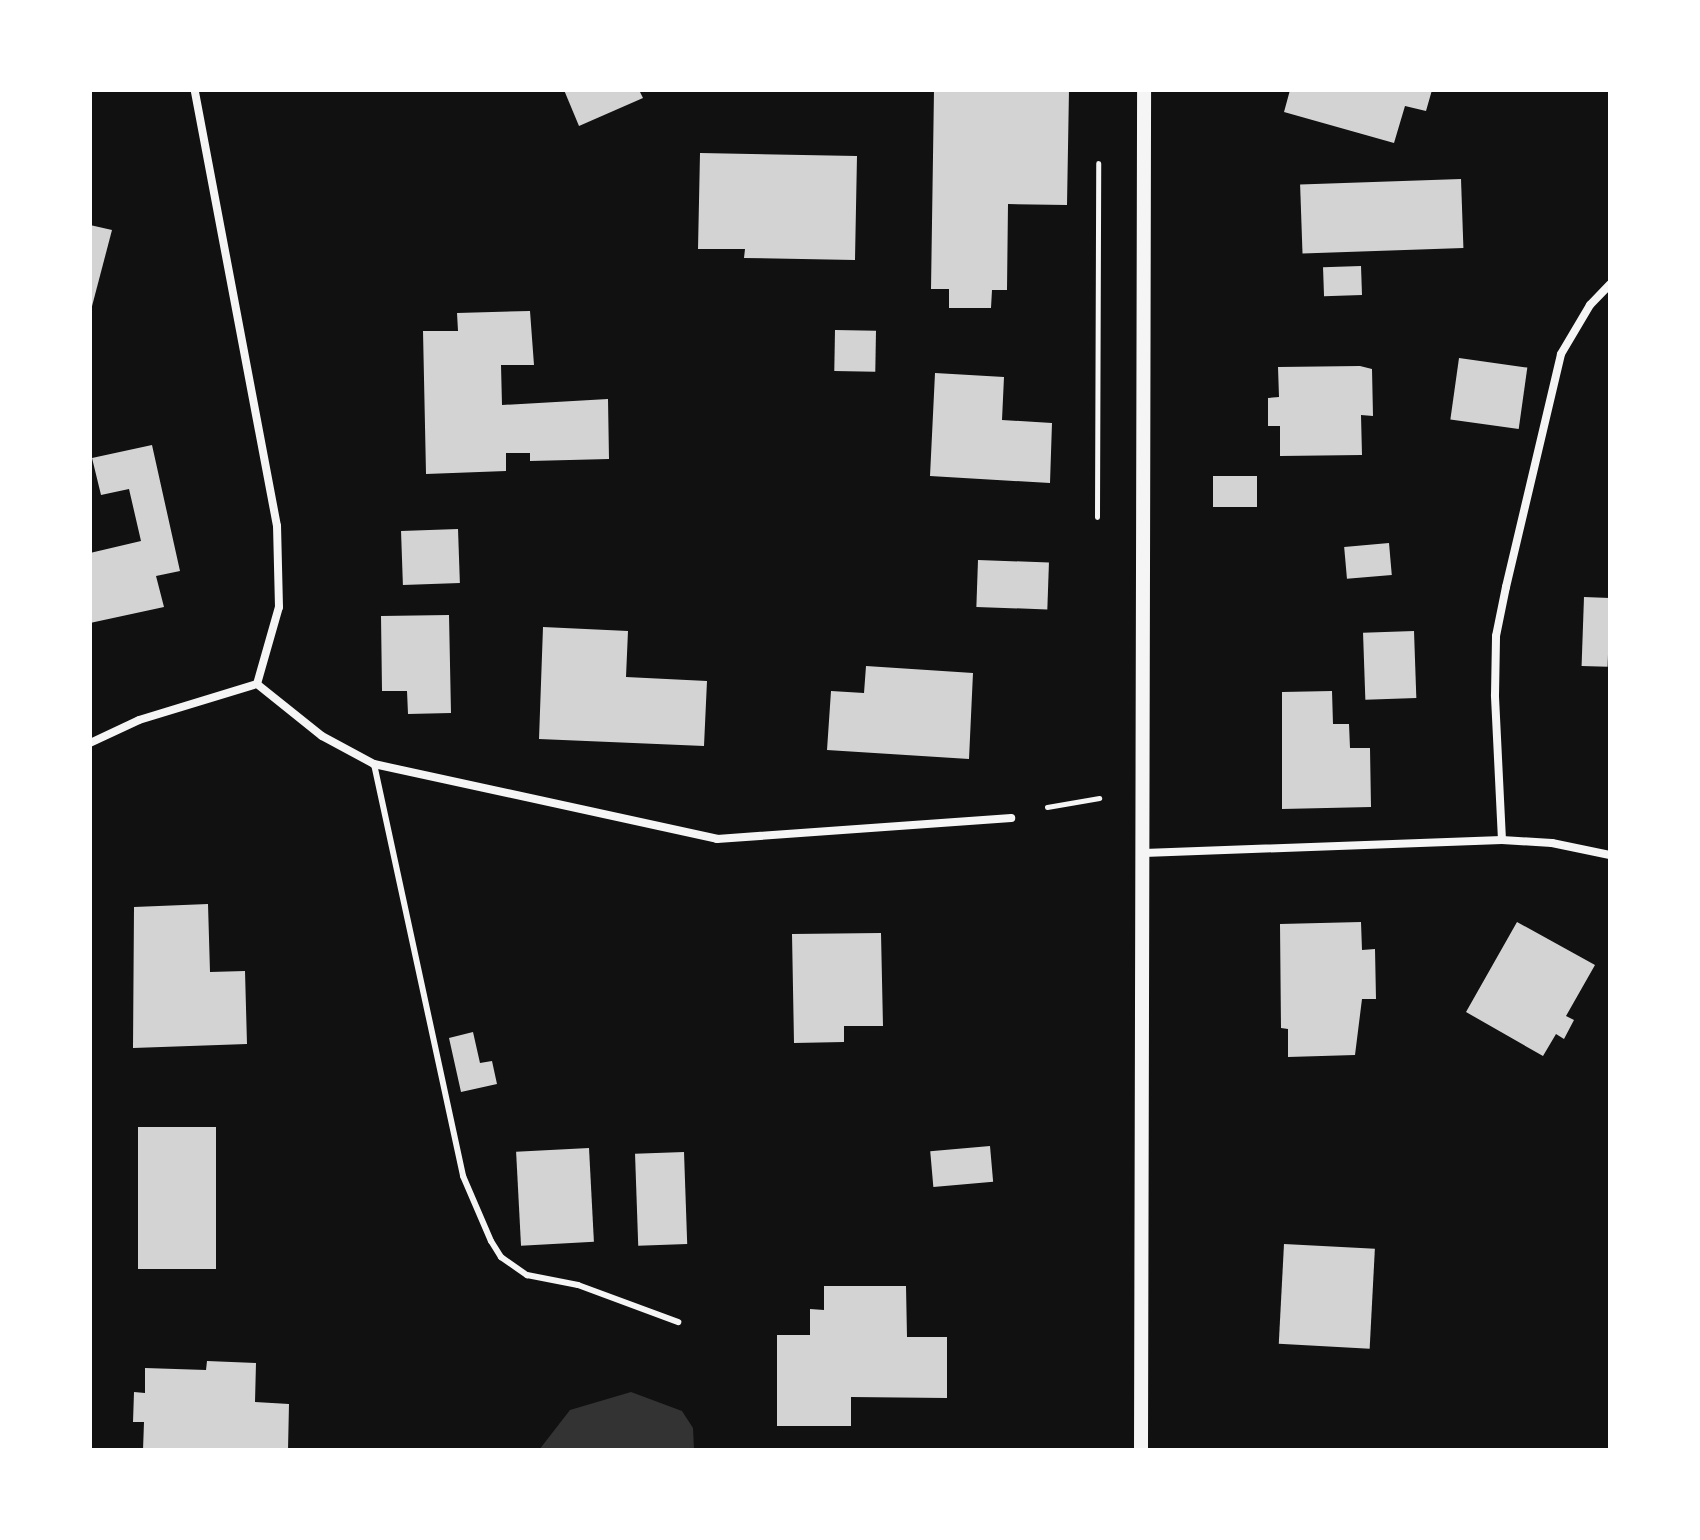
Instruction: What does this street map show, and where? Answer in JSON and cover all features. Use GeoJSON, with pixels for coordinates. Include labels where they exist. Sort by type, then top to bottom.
{"type":"FeatureCollection","features":[{"type":"Feature","properties":{"kind":"street"},"geometry":{"type":"LineString","coordinates":[[195,90],[277,526],[279,607],[257,684]]}},
{"type":"Feature","properties":{"kind":"street"},"geometry":{"type":"LineString","coordinates":[[1141,1450],[1145,798],[1144,90]]}},
{"type":"Feature","properties":{"kind":"street"},"geometry":{"type":"LineString","coordinates":[[1502,840],[1495,695],[1496,636],[1561,354],[1590,305],[1610,284]]}},
{"type":"Feature","properties":{"kind":"street"},"geometry":{"type":"LineString","coordinates":[[90,743],[139,720],[257,684]]}},
{"type":"Feature","properties":{"kind":"street"},"geometry":{"type":"LineString","coordinates":[[257,684],[322,736],[374,764],[717,839],[1011,818]]}},
{"type":"Feature","properties":{"kind":"street"},"geometry":{"type":"LineString","coordinates":[[1144,853],[1502,840],[1552,843],[1610,855]]}},
{"type":"Feature","properties":{"kind":"lane"},"geometry":{"type":"LineString","coordinates":[[374,764],[463,1176],[491,1241],[527,1275],[578,1285],[678,1322]]}},
{"type":"Feature","properties":{"kind":"path"},"geometry":{"type":"LineString","coordinates":[[1011,818],[1074,799],[1145,798]]}},
{"type":"Feature","properties":{"kind":"shaded area"},"geometry":{"type":"Polygon","coordinates":[[[631,1392],[682,1411],[693,1428],[694,1450],[539,1450],[570,1410],[631,1392]]]}},
{"type":"Feature","properties":{"kind":"building"},"geometry":{"type":"Polygon","coordinates":[[[564,90],[639,90],[643,98],[579,126],[564,90]]]}},
{"type":"Feature","properties":{"kind":"building"},"geometry":{"type":"Polygon","coordinates":[[[934,90],[1069,90],[1067,205],[1008,204],[1007,290],[992,290],[991,308],[949,308],[949,289],[931,289],[934,90]]]}},
{"type":"Feature","properties":{"kind":"building"},"geometry":{"type":"Polygon","coordinates":[[[1290,90],[1432,90],[1426,111],[1405,106],[1394,143],[1284,112],[1290,90]]]}},
{"type":"Feature","properties":{"kind":"building"},"geometry":{"type":"Polygon","coordinates":[[[700,153],[857,156],[855,260],[744,258],[745,249],[698,249],[700,153]]]}},
{"type":"Feature","properties":{"kind":"building"},"geometry":{"type":"Polygon","coordinates":[[[1461,179],[1463,248],[1303,254],[1300,185],[1461,179]]]}},
{"type":"Feature","properties":{"kind":"building"},"geometry":{"type":"Polygon","coordinates":[[[90,225],[112,230],[91,310],[90,310],[90,225]]]}},
{"type":"Feature","properties":{"kind":"building"},"geometry":{"type":"Polygon","coordinates":[[[1361,266],[1362,295],[1324,296],[1323,267],[1361,266]]]}},
{"type":"Feature","properties":{"kind":"building"},"geometry":{"type":"Polygon","coordinates":[[[530,311],[534,365],[501,365],[502,405],[608,399],[609,459],[530,461],[530,453],[506,453],[506,471],[426,474],[423,331],[458,331],[457,313],[530,311]]]}},
{"type":"Feature","properties":{"kind":"building"},"geometry":{"type":"Polygon","coordinates":[[[835,330],[876,331],[875,372],[834,371],[835,330]]]}},
{"type":"Feature","properties":{"kind":"building"},"geometry":{"type":"Polygon","coordinates":[[[1459,358],[1527,368],[1519,429],[1450,419],[1459,358]]]}},
{"type":"Feature","properties":{"kind":"building"},"geometry":{"type":"Polygon","coordinates":[[[1360,366],[1372,369],[1373,416],[1361,415],[1362,455],[1280,456],[1280,426],[1268,426],[1268,398],[1279,397],[1278,367],[1360,366]]]}},
{"type":"Feature","properties":{"kind":"building"},"geometry":{"type":"Polygon","coordinates":[[[935,373],[1004,377],[1002,420],[1052,423],[1050,483],[930,476],[935,373]]]}},
{"type":"Feature","properties":{"kind":"building"},"geometry":{"type":"Polygon","coordinates":[[[152,445],[180,571],[156,576],[164,607],[90,623],[90,553],[141,541],[129,489],[101,495],[92,458],[152,445]]]}},
{"type":"Feature","properties":{"kind":"building"},"geometry":{"type":"Polygon","coordinates":[[[1213,476],[1257,476],[1257,507],[1213,507],[1213,476]]]}},
{"type":"Feature","properties":{"kind":"building"},"geometry":{"type":"Polygon","coordinates":[[[458,529],[460,583],[403,585],[401,531],[458,529]]]}},
{"type":"Feature","properties":{"kind":"building"},"geometry":{"type":"Polygon","coordinates":[[[1389,543],[1392,575],[1347,579],[1344,547],[1389,543]]]}},
{"type":"Feature","properties":{"kind":"building"},"geometry":{"type":"Polygon","coordinates":[[[978,560],[1049,562],[1047,609],[976,607],[978,560]]]}},
{"type":"Feature","properties":{"kind":"building"},"geometry":{"type":"Polygon","coordinates":[[[1584,597],[1610,598],[1608,667],[1582,666],[1584,597]]]}},
{"type":"Feature","properties":{"kind":"building"},"geometry":{"type":"Polygon","coordinates":[[[449,615],[451,713],[408,714],[407,691],[382,691],[381,616],[449,615]]]}},
{"type":"Feature","properties":{"kind":"building"},"geometry":{"type":"Polygon","coordinates":[[[543,627],[628,631],[626,677],[707,681],[704,746],[539,739],[543,627]]]}},
{"type":"Feature","properties":{"kind":"building"},"geometry":{"type":"Polygon","coordinates":[[[1414,631],[1416,698],[1365,700],[1363,633],[1414,631]]]}},
{"type":"Feature","properties":{"kind":"building"},"geometry":{"type":"Polygon","coordinates":[[[866,666],[973,673],[969,759],[827,750],[831,691],[864,693],[866,666]]]}},
{"type":"Feature","properties":{"kind":"building"},"geometry":{"type":"Polygon","coordinates":[[[1332,691],[1333,724],[1349,724],[1350,748],[1370,748],[1371,807],[1282,809],[1282,692],[1332,691]]]}},
{"type":"Feature","properties":{"kind":"building"},"geometry":{"type":"Polygon","coordinates":[[[208,904],[210,972],[245,971],[247,1044],[133,1048],[134,907],[208,904]]]}},
{"type":"Feature","properties":{"kind":"building"},"geometry":{"type":"Polygon","coordinates":[[[1361,922],[1362,950],[1375,949],[1376,999],[1362,999],[1355,1055],[1288,1057],[1288,1029],[1281,1028],[1280,924],[1361,922]]]}},
{"type":"Feature","properties":{"kind":"building"},"geometry":{"type":"Polygon","coordinates":[[[1517,922],[1595,965],[1566,1016],[1574,1020],[1564,1039],[1556,1034],[1543,1056],[1466,1012],[1517,922]]]}},
{"type":"Feature","properties":{"kind":"building"},"geometry":{"type":"Polygon","coordinates":[[[881,933],[883,1026],[844,1026],[844,1042],[794,1043],[792,934],[881,933]]]}},
{"type":"Feature","properties":{"kind":"building"},"geometry":{"type":"Polygon","coordinates":[[[473,1032],[480,1063],[492,1061],[497,1084],[461,1092],[449,1038],[473,1032]]]}},
{"type":"Feature","properties":{"kind":"building"},"geometry":{"type":"Polygon","coordinates":[[[138,1127],[216,1127],[216,1269],[138,1269],[138,1127]]]}},
{"type":"Feature","properties":{"kind":"building"},"geometry":{"type":"Polygon","coordinates":[[[990,1146],[993,1182],[933,1187],[930,1151],[990,1146]]]}},
{"type":"Feature","properties":{"kind":"building"},"geometry":{"type":"Polygon","coordinates":[[[589,1148],[594,1242],[521,1246],[516,1152],[589,1148]]]}},
{"type":"Feature","properties":{"kind":"building"},"geometry":{"type":"Polygon","coordinates":[[[684,1152],[687,1244],[638,1246],[635,1154],[684,1152]]]}},
{"type":"Feature","properties":{"kind":"building"},"geometry":{"type":"Polygon","coordinates":[[[1284,1244],[1375,1249],[1370,1349],[1279,1344],[1284,1244]]]}},
{"type":"Feature","properties":{"kind":"building"},"geometry":{"type":"Polygon","coordinates":[[[824,1286],[906,1286],[907,1337],[947,1337],[947,1398],[851,1397],[851,1426],[777,1426],[777,1335],[810,1335],[810,1309],[824,1310],[824,1286]]]}},
{"type":"Feature","properties":{"kind":"building"},"geometry":{"type":"Polygon","coordinates":[[[207,1361],[256,1363],[255,1402],[289,1404],[288,1450],[143,1450],[144,1422],[133,1422],[134,1392],[145,1393],[145,1368],[206,1370],[207,1361]]]}}]}
